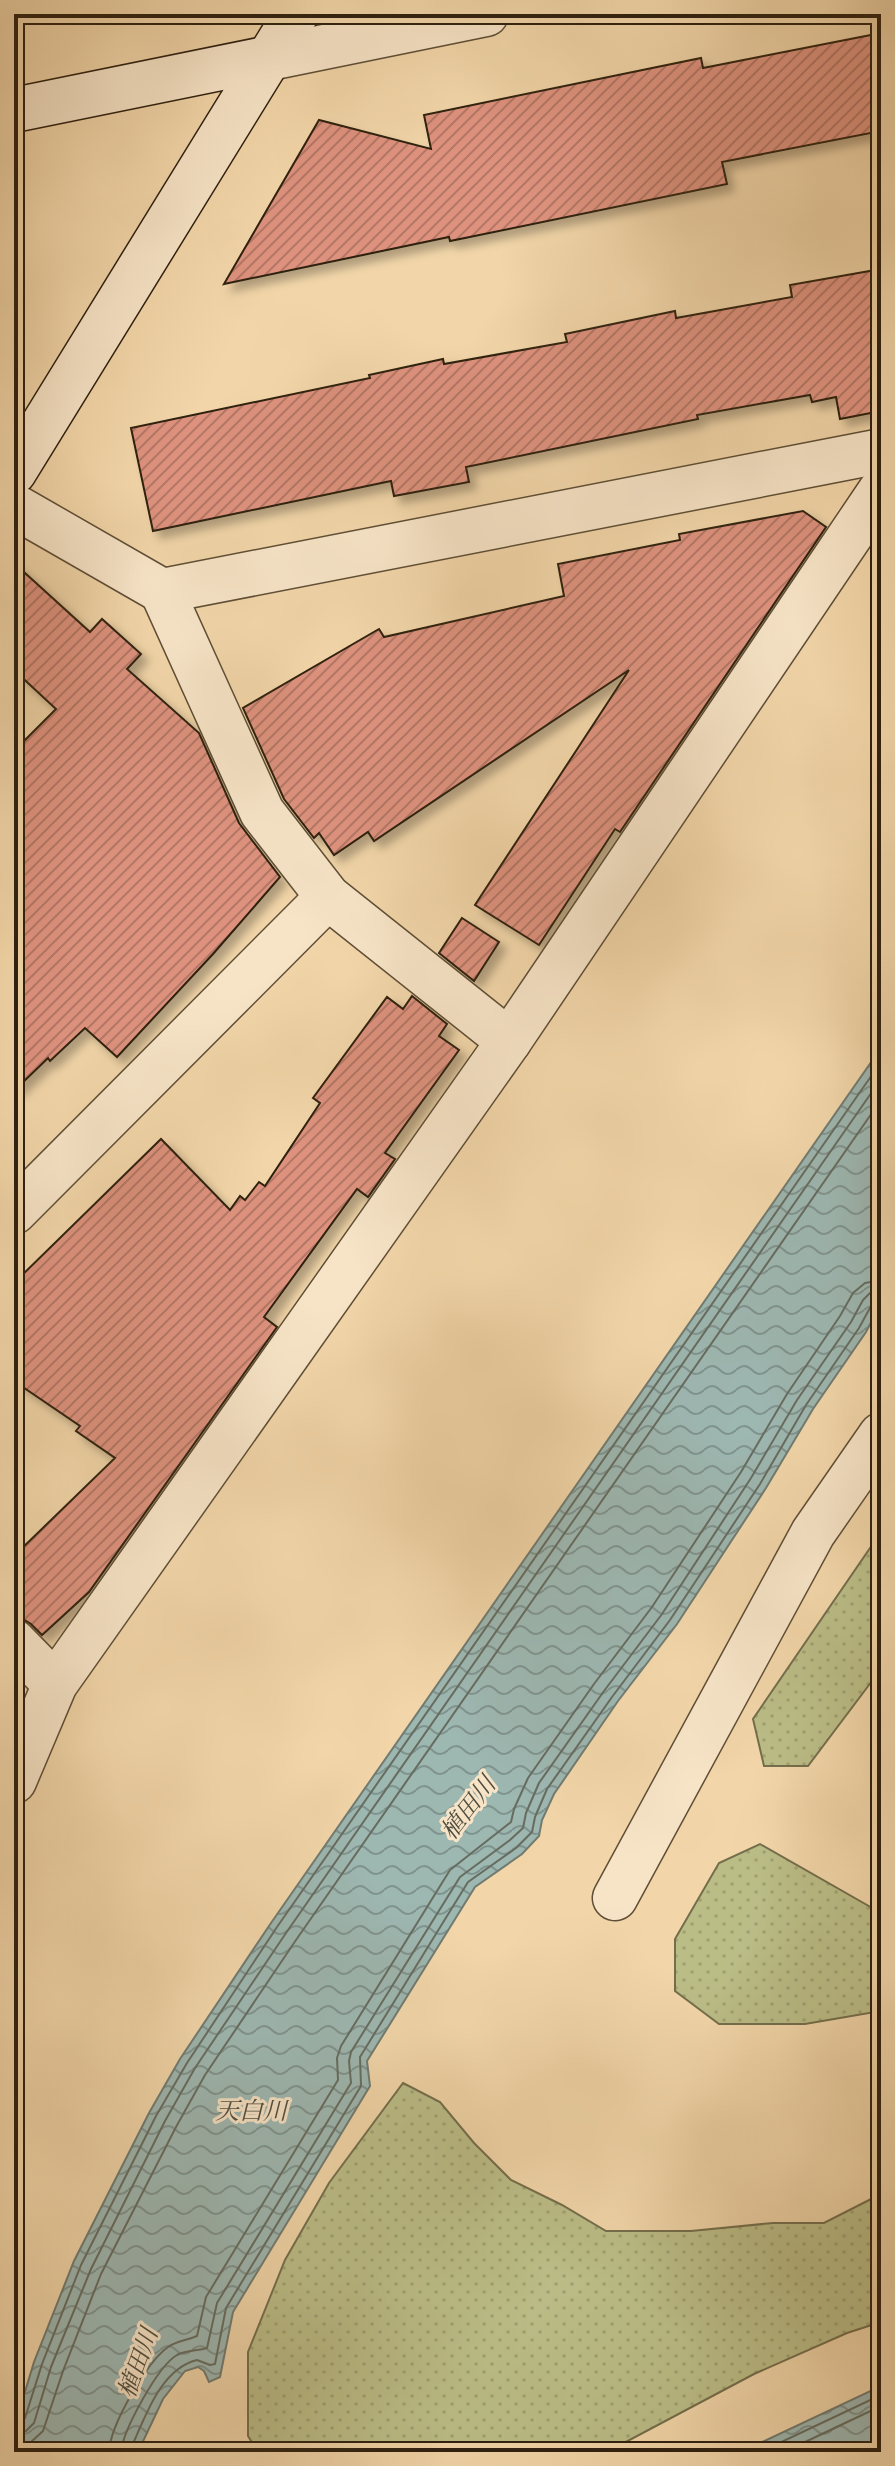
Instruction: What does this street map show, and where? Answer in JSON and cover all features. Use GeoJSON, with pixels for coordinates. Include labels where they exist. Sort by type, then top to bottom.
{"type":"FeatureCollection","features":[{"type":"Feature","properties":{"kind":"street"},"geometry":{"type":"LineString","coordinates":[[14,472],[296,14]]}},
{"type":"Feature","properties":{"kind":"street"},"geometry":{"type":"LineString","coordinates":[[14,110],[486,14]]}},
{"type":"Feature","properties":{"kind":"street"},"geometry":{"type":"LineString","coordinates":[[162,591],[881,451]]}},
{"type":"Feature","properties":{"kind":"street"},"geometry":{"type":"LineString","coordinates":[[14,1781],[55,1684],[509,1041],[881,490]]}},
{"type":"Feature","properties":{"kind":"street"},"geometry":{"type":"LineString","coordinates":[[14,506],[162,591],[262,812],[328,897],[509,1041]]}},
{"type":"Feature","properties":{"kind":"street"},"geometry":{"type":"LineString","coordinates":[[14,1212],[328,897]]}},
{"type":"Feature","properties":{"kind":"street"},"geometry":{"type":"LineString","coordinates":[[615,1898],[813,1533],[881,1435]]}},
{"type":"Feature","properties":{"kind":"street"},"geometry":{"type":"LineString","coordinates":[[14,1642],[55,1684]]}},
{"type":"Feature","properties":{"kind":"green space"},"geometry":{"type":"Polygon","coordinates":[[[881,1532],[881,1669],[808,1766],[764,1766],[753,1719],[881,1532]]]}},
{"type":"Feature","properties":{"kind":"green space"},"geometry":{"type":"Polygon","coordinates":[[[760,1844],[881,1913],[881,2011],[805,2024],[719,2024],[675,1991],[675,1939],[719,1863],[760,1844]]]}},
{"type":"Feature","properties":{"kind":"green space"},"geometry":{"type":"Polygon","coordinates":[[[403,2083],[440,2102],[474,2143],[511,2180],[606,2231],[691,2231],[773,2223],[824,2223],[881,2194],[881,2322],[847,2333],[754,2374],[607,2452],[258,2452],[248,2436],[248,2352],[285,2260],[329,2183],[403,2083]]]}},
{"type":"Feature","properties":{"kind":"water","name":"天白川"},"geometry":{"type":"Polygon","coordinates":[[[881,1048],[881,1303],[866,1332],[813,1409],[766,1488],[677,1624],[618,1701],[554,1794],[542,1820],[539,1836],[522,1854],[475,1887],[367,2061],[370,2086],[233,2312],[220,2377],[209,2382],[204,2371],[198,2367],[185,2371],[163,2399],[138,2452],[14,2452],[14,2428],[34,2362],[74,2261],[180,2059],[271,1923],[881,1048]]]}},
{"type":"Feature","properties":{"kind":"water"},"geometry":{"type":"Polygon","coordinates":[[[881,2386],[881,2452],[741,2452],[881,2386]]]}},
{"type":"Feature","properties":{"kind":"building"},"geometry":{"type":"Polygon","coordinates":[[[881,33],[881,131],[722,162],[727,184],[224,284],[319,120],[431,149],[424,115],[701,58],[703,68],[881,33]]]}},
{"type":"Feature","properties":{"kind":"building"},"geometry":{"type":"Polygon","coordinates":[[[881,269],[881,411],[840,419],[836,397],[812,402],[810,395],[697,415],[698,419],[466,467],[469,482],[394,496],[391,481],[153,531],[131,428],[370,378],[369,375],[443,359],[444,364],[567,342],[565,334],[675,311],[676,318],[792,297],[790,285],[881,269]]]}},
{"type":"Feature","properties":{"kind":"building"},"geometry":{"type":"Polygon","coordinates":[[[803,511],[826,527],[620,832],[615,829],[539,945],[475,905],[629,670],[374,841],[368,832],[334,855],[319,833],[314,838],[284,799],[243,708],[379,629],[384,637],[564,596],[558,564],[680,540],[679,534],[803,511]]]}},
{"type":"Feature","properties":{"kind":"building"},"geometry":{"type":"Polygon","coordinates":[[[14,563],[90,632],[102,619],[141,654],[127,669],[199,733],[239,823],[280,877],[117,1057],[85,1028],[14,1091],[14,751],[56,709],[14,670],[14,563]]]}},
{"type":"Feature","properties":{"kind":"building"},"geometry":{"type":"Polygon","coordinates":[[[462,918],[499,942],[474,981],[439,953],[462,918]]]}},
{"type":"Feature","properties":{"kind":"building"},"geometry":{"type":"Polygon","coordinates":[[[412,996],[447,1024],[439,1036],[459,1050],[385,1153],[395,1159],[368,1197],[357,1189],[264,1317],[277,1327],[89,1592],[42,1635],[31,1624],[14,1618],[14,1556],[115,1458],[76,1431],[80,1426],[14,1381],[14,1283],[161,1139],[230,1210],[240,1196],[245,1200],[259,1182],[265,1186],[320,1103],[313,1098],[387,997],[403,1009],[412,996]]]}},
{"type":"Feature","properties":{"kind":"water label","name":"植田川"},"geometry":{"type":"Point","coordinates":[468,1808]}},
{"type":"Feature","properties":{"kind":"water label","name":"植田川"},"geometry":{"type":"Point","coordinates":[138,2363]}}]}
